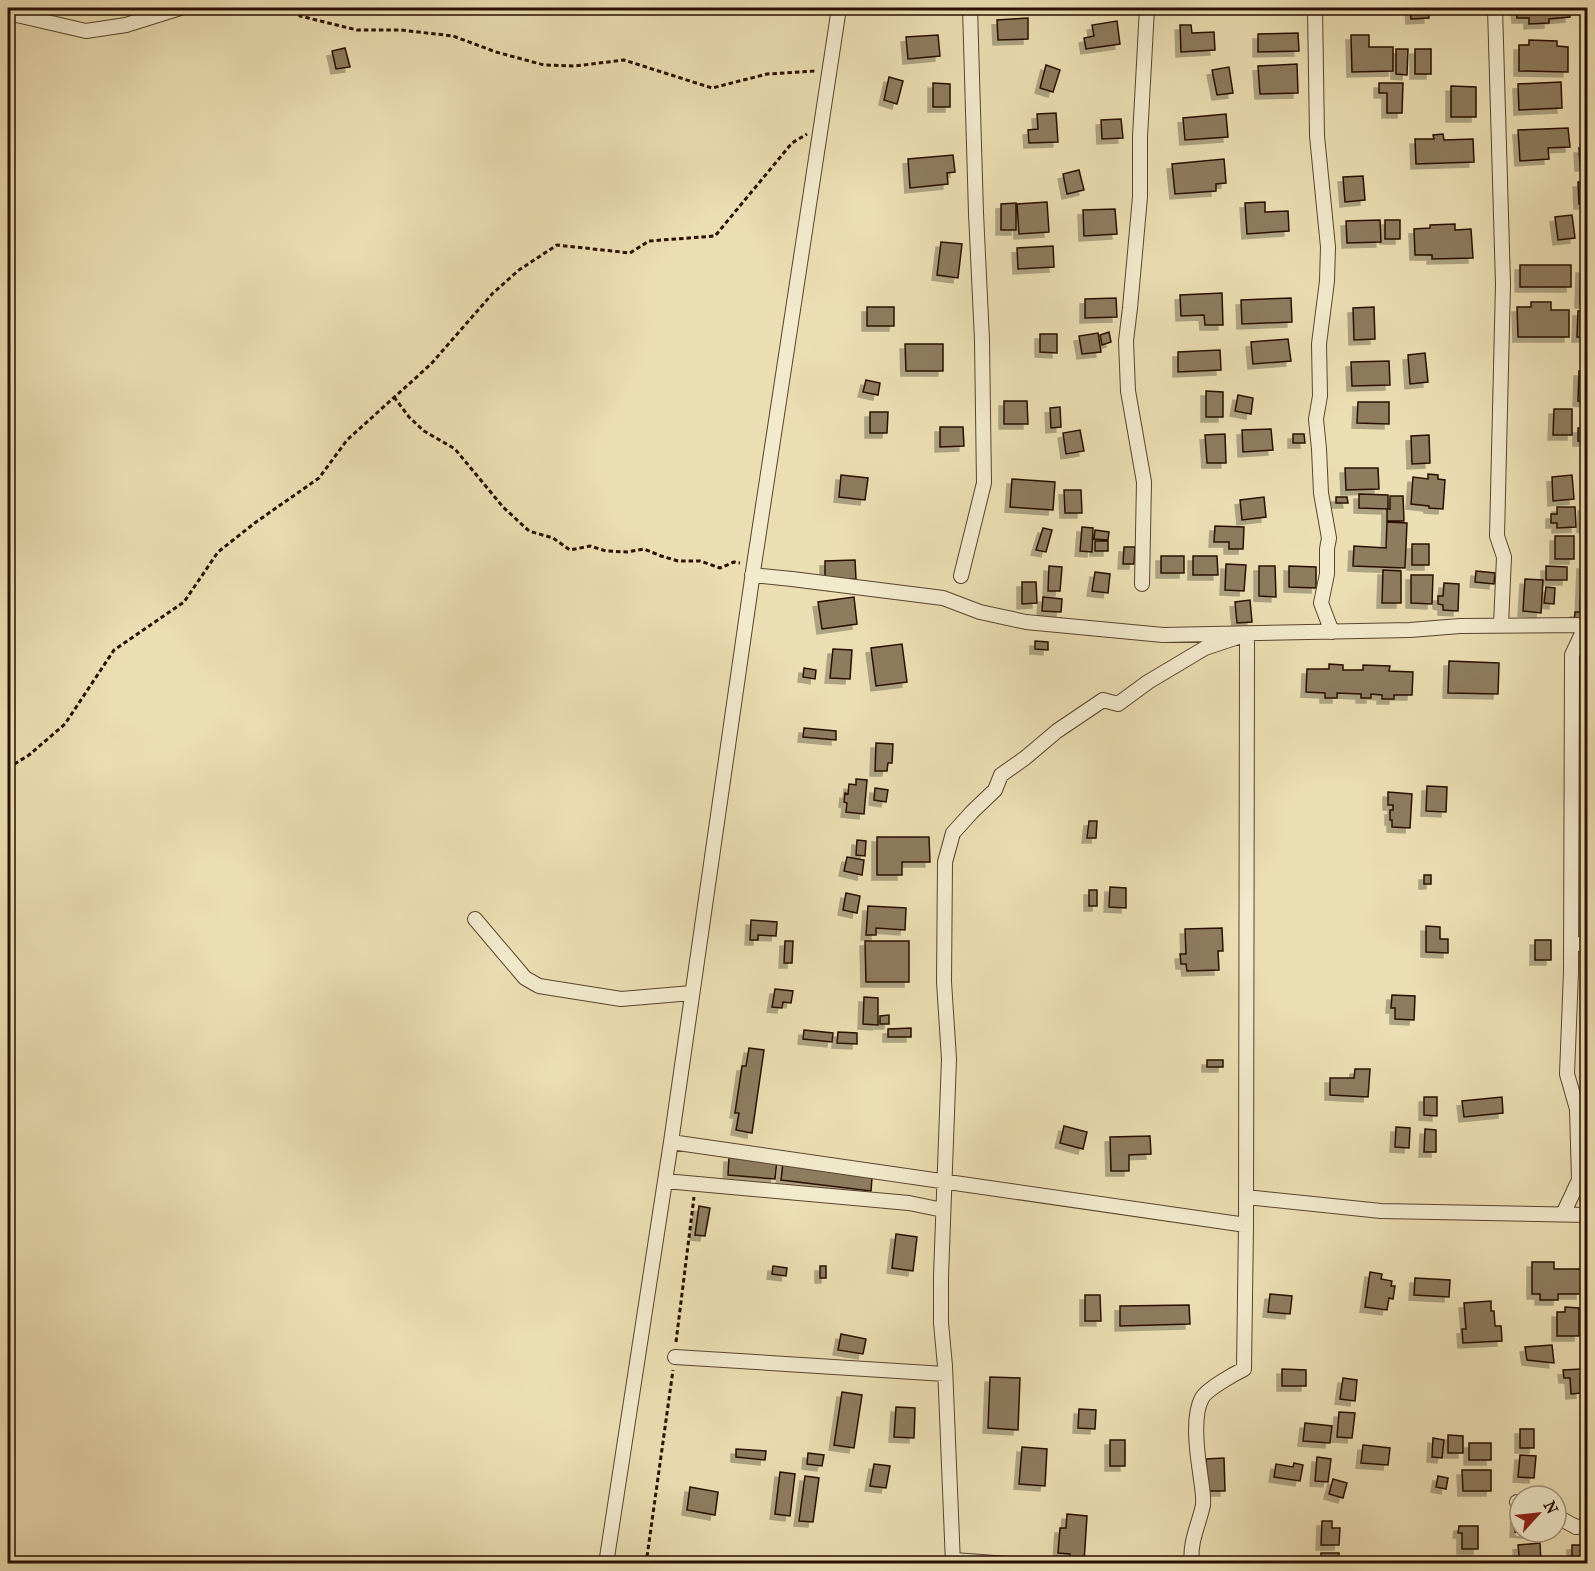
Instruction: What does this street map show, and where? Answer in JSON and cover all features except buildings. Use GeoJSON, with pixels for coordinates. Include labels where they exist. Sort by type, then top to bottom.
{"type":"FeatureCollection","features":[{"type":"Feature","properties":{"kind":"street"},"geometry":{"type":"LineString","coordinates":[[8,13],[86,31],[126,25],[180,8]]}},
{"type":"Feature","properties":{"kind":"street"},"geometry":{"type":"LineString","coordinates":[[606,1563],[671,1142],[753,570],[839,8]]}},
{"type":"Feature","properties":{"kind":"street"},"geometry":{"type":"LineString","coordinates":[[961,576],[984,483],[982,340],[970,8]]}},
{"type":"Feature","properties":{"kind":"street"},"geometry":{"type":"LineString","coordinates":[[1142,584],[1144,482],[1128,391],[1125,341],[1140,197],[1140,137],[1147,8]]}},
{"type":"Feature","properties":{"kind":"street"},"geometry":{"type":"LineString","coordinates":[[1315,8],[1317,136],[1328,247],[1327,280],[1319,344],[1320,396],[1316,419],[1321,493],[1329,538],[1327,574],[1321,603],[1332,632]]}},
{"type":"Feature","properties":{"kind":"street"},"geometry":{"type":"LineString","coordinates":[[1495,8],[1503,284],[1497,536],[1504,557],[1501,625]]}},
{"type":"Feature","properties":{"kind":"street"},"geometry":{"type":"LineString","coordinates":[[753,570],[792,579],[943,598],[980,612],[1026,622],[1163,635],[1410,630],[1501,625],[1587,625],[1572,655],[1571,944],[1567,1074],[1577,1109],[1583,1182],[1563,1214]]}},
{"type":"Feature","properties":{"kind":"street"},"geometry":{"type":"LineString","coordinates":[[1009,1563],[953,1562],[941,1323],[943,1210],[950,1059],[944,982],[945,862],[953,833],[995,790],[1001,775],[1057,731],[1102,700],[1118,704],[1148,682],[1204,648],[1247,634]]}},
{"type":"Feature","properties":{"kind":"street"},"geometry":{"type":"LineString","coordinates":[[1192,1563],[1190,1554],[1192,1540],[1203,1503],[1197,1453],[1197,1419],[1203,1397],[1226,1378],[1244,1369],[1247,634]]}},
{"type":"Feature","properties":{"kind":"street"},"geometry":{"type":"LineString","coordinates":[[475,919],[525,978],[539,986],[621,999],[692,993]]}},
{"type":"Feature","properties":{"kind":"street"},"geometry":{"type":"LineString","coordinates":[[1571,944],[1587,945]]}},
{"type":"Feature","properties":{"kind":"street"},"geometry":{"type":"LineString","coordinates":[[671,1142],[1246,1225]]}},
{"type":"Feature","properties":{"kind":"street"},"geometry":{"type":"LineString","coordinates":[[665,1180],[762,1191],[909,1203],[943,1210]]}},
{"type":"Feature","properties":{"kind":"street"},"geometry":{"type":"LineString","coordinates":[[1246,1197],[1381,1211],[1587,1215]]}},
{"type":"Feature","properties":{"kind":"street"},"geometry":{"type":"LineString","coordinates":[[675,1357],[945,1374]]}},
{"type":"Feature","properties":{"kind":"street"},"geometry":{"type":"LineString","coordinates":[[1568,1523],[1576,1527],[1587,1526]]}},
{"type":"Feature","properties":{"kind":"path"},"geometry":{"type":"LineString","coordinates":[[295,8],[300,16],[357,30],[400,30],[453,36],[496,52],[544,64],[574,66],[624,60],[712,88],[767,74],[830,70]]}},
{"type":"Feature","properties":{"kind":"path"},"geometry":{"type":"LineString","coordinates":[[8,768],[29,755],[65,724],[114,650],[184,602],[218,552],[319,478],[347,440],[431,364],[493,292],[519,270],[557,244],[630,253],[649,241],[715,236],[792,143],[821,126]]}},
{"type":"Feature","properties":{"kind":"path"},"geometry":{"type":"LineString","coordinates":[[394,397],[409,417],[424,431],[455,449],[503,507],[529,531],[553,538],[570,550],[590,546],[606,551],[627,552],[644,549],[678,561],[700,561],[720,568],[734,562],[753,570]]}},
{"type":"Feature","properties":{"kind":"path"},"geometry":{"type":"LineString","coordinates":[[646,1563],[675,1357],[695,1183]]}}]}
